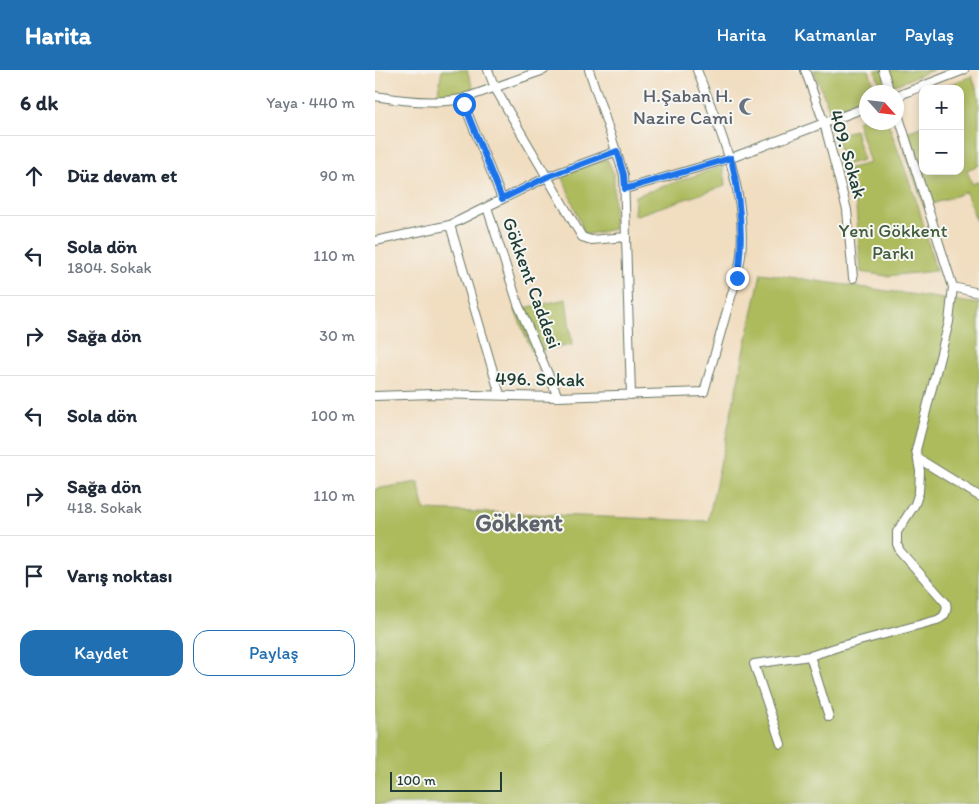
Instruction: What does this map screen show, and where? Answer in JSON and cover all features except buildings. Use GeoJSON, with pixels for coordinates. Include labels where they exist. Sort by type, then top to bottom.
{"type":"FeatureCollection","features":[{"type":"Feature","properties":{"kind":"street"},"geometry":{"type":"LineString","coordinates":[[488,70],[495,88],[582,237],[591,240],[625,237]]}},
{"type":"Feature","properties":{"kind":"street"},"geometry":{"type":"LineString","coordinates":[[375,96],[446,102],[462,99],[544,70]]}},
{"type":"Feature","properties":{"kind":"street"},"geometry":{"type":"LineString","coordinates":[[589,70],[624,175],[631,395]]}},
{"type":"Feature","properties":{"kind":"street"},"geometry":{"type":"LineString","coordinates":[[697,70],[731,158]]}},
{"type":"Feature","properties":{"kind":"street","name":"409. Sokak"},"geometry":{"type":"LineString","coordinates":[[805,70],[824,123],[847,210],[853,278]]}},
{"type":"Feature","properties":{"kind":"street"},"geometry":{"type":"LineString","coordinates":[[883,70],[888,85]]}},
{"type":"Feature","properties":{"kind":"street"},"geometry":{"type":"LineString","coordinates":[[904,93],[964,70]]}},
{"type":"Feature","properties":{"kind":"street"},"geometry":{"type":"LineString","coordinates":[[462,99],[502,199]]}},
{"type":"Feature","properties":{"kind":"street"},"geometry":{"type":"LineString","coordinates":[[625,189],[731,158],[859,110]]}},
{"type":"Feature","properties":{"kind":"street"},"geometry":{"type":"LineString","coordinates":[[781,744],[754,664],[810,656],[937,620],[944,616],[947,610],[946,603],[900,552],[897,544],[897,532],[915,504],[919,492],[919,459],[916,450],[949,322],[953,287],[903,130]]}},
{"type":"Feature","properties":{"kind":"street"},"geometry":{"type":"LineString","coordinates":[[375,241],[451,225],[547,177],[617,151]]}},
{"type":"Feature","properties":{"kind":"street","name":"496. Sokak"},"geometry":{"type":"LineString","coordinates":[[375,396],[500,395],[558,398],[704,392],[737,278],[741,255],[740,214],[731,158]]}},
{"type":"Feature","properties":{"kind":"street","name":"Gökkent Caddesi"},"geometry":{"type":"LineString","coordinates":[[487,206],[518,304],[558,398]]}},
{"type":"Feature","properties":{"kind":"street"},"geometry":{"type":"LineString","coordinates":[[451,225],[500,395]]}},
{"type":"Feature","properties":{"kind":"street"},"geometry":{"type":"LineString","coordinates":[[953,287],[979,293]]}},
{"type":"Feature","properties":{"kind":"street"},"geometry":{"type":"LineString","coordinates":[[919,459],[979,496]]}},
{"type":"Feature","properties":{"kind":"street"},"geometry":{"type":"LineString","coordinates":[[810,656],[829,717]]}},
{"type":"Feature","properties":{"kind":"green space"},"geometry":{"type":"Polygon","coordinates":[[[442,70],[467,70],[473,88],[436,102],[442,70]]]}},
{"type":"Feature","properties":{"kind":"green space"},"geometry":{"type":"Polygon","coordinates":[[[814,70],[869,70],[874,85],[859,85],[859,100],[830,112],[814,70]]]}},
{"type":"Feature","properties":{"kind":"green space"},"geometry":{"type":"Polygon","coordinates":[[[875,70],[933,70],[895,85],[880,85],[875,70]]]}},
{"type":"Feature","properties":{"kind":"green space"},"geometry":{"type":"Polygon","coordinates":[[[972,76],[979,97],[979,165],[967,170],[972,184],[979,181],[978,225],[966,192],[924,207],[899,135],[919,128],[919,175],[964,175],[964,85],[948,85],[972,76]]]}},
{"type":"Feature","properties":{"kind":"green space"},"geometry":{"type":"Polygon","coordinates":[[[855,130],[863,160],[844,165],[836,135],[855,130]]]}},
{"type":"Feature","properties":{"kind":"green space","name":"Yeni Gökkent Parkı"},"geometry":{"type":"Polygon","coordinates":[[[860,130],[891,130],[918,205],[936,271],[886,276],[861,272],[856,207],[846,169],[870,163],[860,130]]]}},
{"type":"Feature","properties":{"kind":"green space"},"geometry":{"type":"Polygon","coordinates":[[[607,159],[614,174],[614,229],[585,235],[562,175],[607,159]]]}},
{"type":"Feature","properties":{"kind":"green space"},"geometry":{"type":"Polygon","coordinates":[[[723,166],[725,186],[634,216],[635,196],[723,166]]]}},
{"type":"Feature","properties":{"kind":"green space"},"geometry":{"type":"Polygon","coordinates":[[[761,273],[979,304],[979,804],[375,804],[375,489],[418,482],[425,510],[708,521],[761,273]]]}},
{"type":"Feature","properties":{"kind":"green space"},"geometry":{"type":"Polygon","coordinates":[[[566,299],[572,345],[532,352],[515,310],[566,299]]]}},
{"type":"Feature","properties":{"kind":"place","name":"H.Şaban H. Nazire Cami"},"geometry":{"type":"Point","coordinates":[747,106]}},
{"type":"Feature","properties":{"kind":"district","name":"Gökkent"},"geometry":{"type":"Point","coordinates":[519,522]}},
{"type":"Feature","properties":{"kind":"route"},"geometry":{"type":"LineString","coordinates":[[464,104],[502,199],[547,177],[617,151],[624,175],[625,189],[731,158],[738,195],[741,228],[741,255],[737,278]]}}]}
